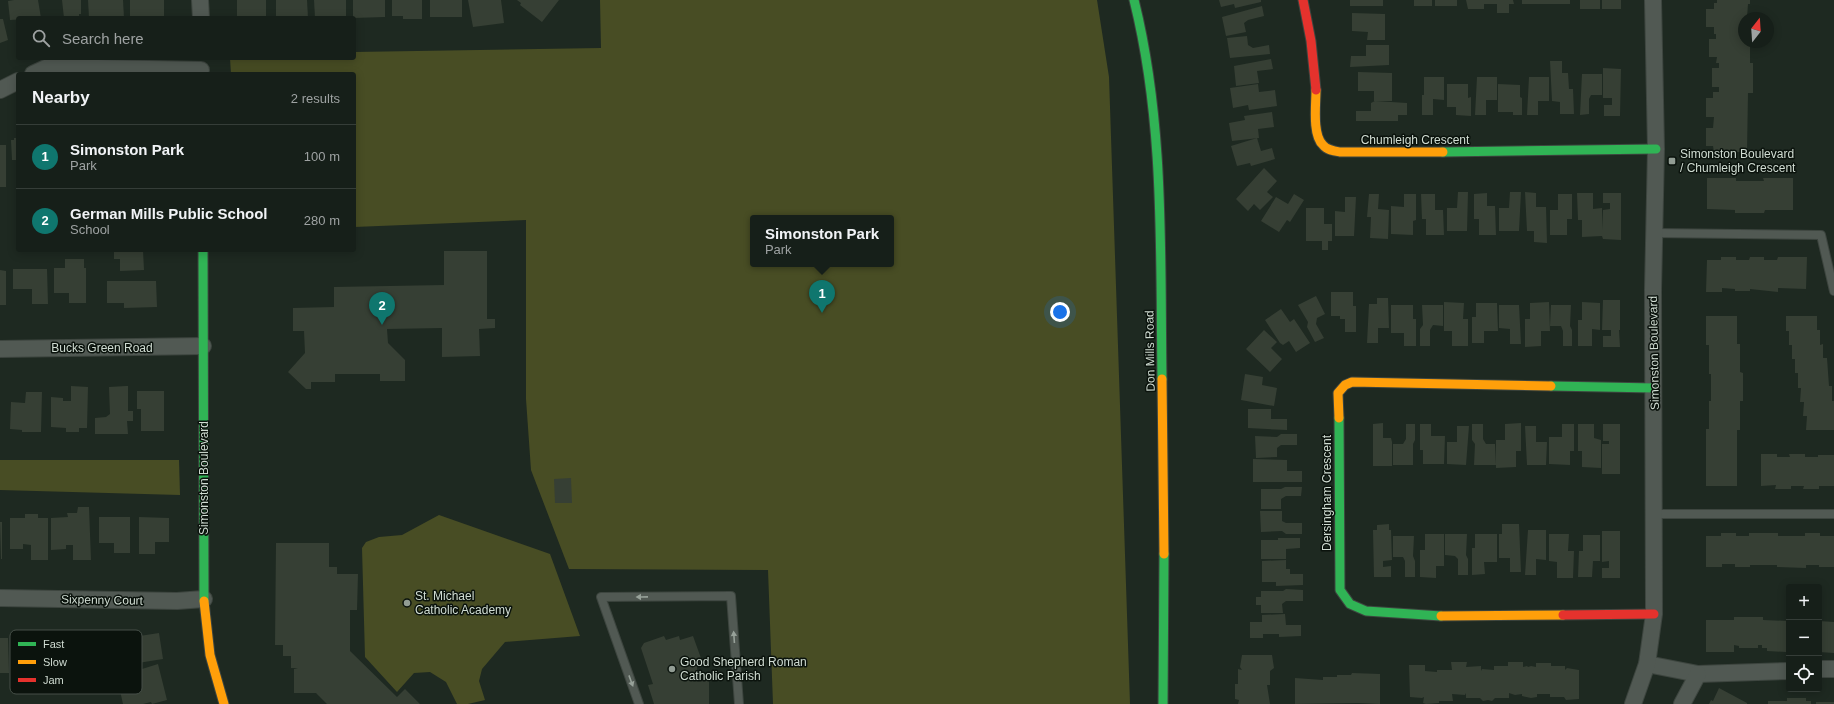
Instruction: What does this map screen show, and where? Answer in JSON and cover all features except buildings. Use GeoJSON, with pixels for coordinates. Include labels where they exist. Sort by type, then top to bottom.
{"type":"FeatureCollection","features":[{"type":"Feature","properties":{"kind":"street"},"geometry":{"type":"LineString","coordinates":[[200,0],[201,16]]}},
{"type":"Feature","properties":{"kind":"street","name":"Don Mills Road"},"geometry":{"type":"LineString","coordinates":[[1134,0],[1141,24],[1150,67],[1155,109],[1158,160],[1163,419],[1163,704]]}},
{"type":"Feature","properties":{"kind":"street","name":"Chumleigh Crescent"},"geometry":{"type":"LineString","coordinates":[[1304,0],[1316,84],[1315,117],[1322,144],[1328,149],[1340,152],[1472,152],[1656,148]]}},
{"type":"Feature","properties":{"kind":"street","name":"Simonston Boulevard"},"geometry":{"type":"LineString","coordinates":[[1633,704],[1647,664],[1654,614],[1654,233],[1656,148],[1653,0]]}},
{"type":"Feature","properties":{"kind":"street"},"geometry":{"type":"LineString","coordinates":[[37,72],[48,67],[201,67]]}},
{"type":"Feature","properties":{"kind":"street"},"geometry":{"type":"LineString","coordinates":[[0,90],[16,82]]}},
{"type":"Feature","properties":{"kind":"street","name":"Simonston Boulevard"},"geometry":{"type":"LineString","coordinates":[[203,252],[204,599],[210,655],[224,704]]}},
{"type":"Feature","properties":{"kind":"street","name":"Bucks Green Road"},"geometry":{"type":"LineString","coordinates":[[0,349],[204,346]]}},
{"type":"Feature","properties":{"kind":"street","name":"Dersingham Crescent"},"geometry":{"type":"LineString","coordinates":[[1654,388],[1352,382],[1345,385],[1338,392],[1338,439],[1340,590],[1344,599],[1354,608],[1366,611],[1443,616],[1654,614]]}},
{"type":"Feature","properties":{"kind":"street","name":"Sixpenny Court"},"geometry":{"type":"LineString","coordinates":[[0,598],[204,599]]}},
{"type":"Feature","properties":{"kind":"street"},"geometry":{"type":"LineString","coordinates":[[1647,664],[1698,674],[1786,671]]}},
{"type":"Feature","properties":{"kind":"street"},"geometry":{"type":"LineString","coordinates":[[1822,669],[1834,669]]}},
{"type":"Feature","properties":{"kind":"street"},"geometry":{"type":"LineString","coordinates":[[1682,704],[1698,674]]}},
{"type":"Feature","properties":{"kind":"lane"},"geometry":{"type":"LineString","coordinates":[[1654,233],[1820,235],[1834,291]]}},
{"type":"Feature","properties":{"kind":"lane"},"geometry":{"type":"LineString","coordinates":[[1654,514],[1834,514]]}},
{"type":"Feature","properties":{"kind":"lane"},"geometry":{"type":"LineString","coordinates":[[639,704],[601,598],[731,596],[739,704]]}},
{"type":"Feature","properties":{"kind":"green space"},"geometry":{"type":"Polygon","coordinates":[[[600,0],[1097,0],[1109,77],[1130,704],[773,704],[768,570],[569,569],[531,470],[526,399],[526,220],[356,227],[356,72],[231,72],[230,60],[356,60],[356,52],[601,48],[600,0]]]}},
{"type":"Feature","properties":{"kind":"green space"},"geometry":{"type":"Polygon","coordinates":[[[0,460],[179,460],[180,495],[0,490],[0,460]]]}},
{"type":"Feature","properties":{"kind":"green space"},"geometry":{"type":"Polygon","coordinates":[[[439,515],[550,554],[580,636],[505,642],[482,669],[479,681],[485,700],[468,704],[457,704],[446,682],[430,672],[414,673],[397,692],[365,657],[362,548],[366,542],[379,537],[402,535],[439,515]]]}},
{"type":"Feature","properties":{"kind":"traffic: fast"},"geometry":{"type":"LineString","coordinates":[[1134,0],[1144,47],[1156,141],[1159,188],[1162,379]]}},
{"type":"Feature","properties":{"kind":"traffic: fast"},"geometry":{"type":"LineString","coordinates":[[1443,152],[1656,149]]}},
{"type":"Feature","properties":{"kind":"traffic: fast"},"geometry":{"type":"LineString","coordinates":[[203,252],[204,601]]}},
{"type":"Feature","properties":{"kind":"traffic: fast"},"geometry":{"type":"LineString","coordinates":[[1551,386],[1654,388]]}},
{"type":"Feature","properties":{"kind":"traffic: fast"},"geometry":{"type":"LineString","coordinates":[[1339,418],[1340,590],[1350,604],[1366,611],[1441,616]]}},
{"type":"Feature","properties":{"kind":"traffic: fast"},"geometry":{"type":"LineString","coordinates":[[1163,704],[1164,554]]}},
{"type":"Feature","properties":{"kind":"traffic: slow"},"geometry":{"type":"LineString","coordinates":[[1316,90],[1315,119],[1317,134],[1323,145],[1333,151],[1443,152]]}},
{"type":"Feature","properties":{"kind":"traffic: slow"},"geometry":{"type":"LineString","coordinates":[[1162,379],[1164,554]]}},
{"type":"Feature","properties":{"kind":"traffic: slow"},"geometry":{"type":"LineString","coordinates":[[1339,418],[1338,393],[1345,385],[1352,382],[1551,386]]}},
{"type":"Feature","properties":{"kind":"traffic: slow"},"geometry":{"type":"LineString","coordinates":[[204,601],[210,655],[224,704]]}},
{"type":"Feature","properties":{"kind":"traffic: slow"},"geometry":{"type":"LineString","coordinates":[[1441,616],[1563,615]]}},
{"type":"Feature","properties":{"kind":"traffic: jam"},"geometry":{"type":"LineString","coordinates":[[1303,0],[1311,41],[1316,90]]}},
{"type":"Feature","properties":{"kind":"traffic: jam"},"geometry":{"type":"LineString","coordinates":[[1563,615],[1654,614]]}},
{"type":"Feature","properties":{"kind":"place","name":"Simonston Boulevard / Chumleigh Crescent"},"geometry":{"type":"Point","coordinates":[1672,161]}},
{"type":"Feature","properties":{"kind":"place","name":"Simonston Park"},"geometry":{"type":"Point","coordinates":[822,313]}},
{"type":"Feature","properties":{"kind":"place","name":"German Mills Public School"},"geometry":{"type":"Point","coordinates":[382,325]}},
{"type":"Feature","properties":{"kind":"place","name":"St. Michael Catholic Academy"},"geometry":{"type":"Point","coordinates":[407,603]}},
{"type":"Feature","properties":{"kind":"place","name":"Good Shepherd Roman Catholic Parish"},"geometry":{"type":"Point","coordinates":[672,669]}}]}
